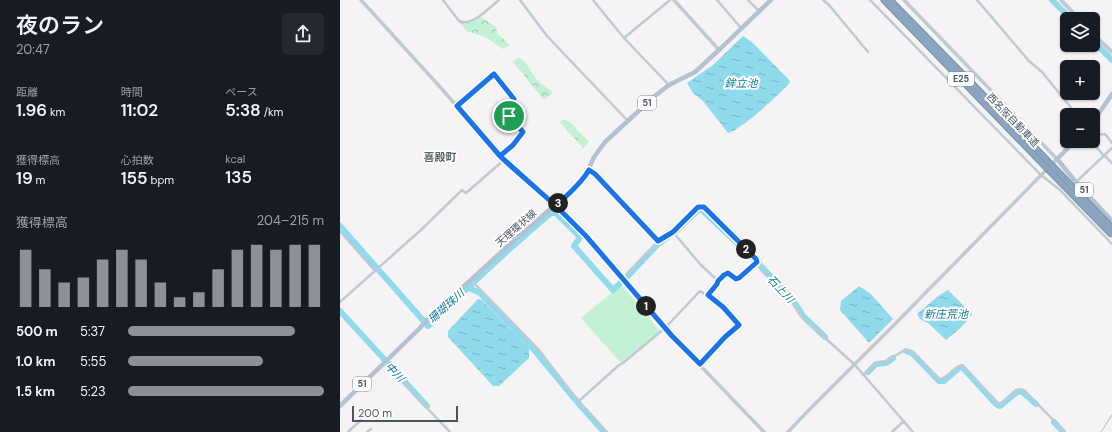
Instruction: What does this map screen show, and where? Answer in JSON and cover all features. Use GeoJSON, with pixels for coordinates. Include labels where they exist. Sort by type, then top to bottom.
{"type":"FeatureCollection","features":[{"type":"Feature","properties":{"kind":"highway","name":"西名阪自動車道"},"geometry":{"type":"LineString","coordinates":[[884,0],[1112,228]]}},
{"type":"Feature","properties":{"kind":"highway","name":"西名阪自動車道"},"geometry":{"type":"LineString","coordinates":[[890,0],[1040,157],[1112,235]]}},
{"type":"Feature","properties":{"kind":"main road","name":"天理環状線"},"geometry":{"type":"LineString","coordinates":[[340,406],[386,362],[424,322],[577,186],[584,179],[594,157],[605,142],[656,95],[670,85],[695,72],[720,50],[771,0]]}},
{"type":"Feature","properties":{"kind":"main road"},"geometry":{"type":"LineString","coordinates":[[1061,0],[1072,12]]}},
{"type":"Feature","properties":{"kind":"main road"},"geometry":{"type":"LineString","coordinates":[[1100,41],[1112,52]]}},
{"type":"Feature","properties":{"kind":"main road"},"geometry":{"type":"LineString","coordinates":[[1100,112],[1112,94]]}},
{"type":"Feature","properties":{"kind":"main road"},"geometry":{"type":"LineString","coordinates":[[1057,159],[1068,148]]}},
{"type":"Feature","properties":{"kind":"main road","name":"51"},"geometry":{"type":"LineString","coordinates":[[1057,159],[1076,182],[1112,220]]}},
{"type":"Feature","properties":{"kind":"street"},"geometry":{"type":"LineString","coordinates":[[362,0],[500,156],[556,206],[586,236],[665,328],[764,432]]}},
{"type":"Feature","properties":{"kind":"street"},"geometry":{"type":"LineString","coordinates":[[443,0],[459,21],[467,22],[480,16],[499,0]]}},
{"type":"Feature","properties":{"kind":"street"},"geometry":{"type":"LineString","coordinates":[[520,0],[547,36],[628,121]]}},
{"type":"Feature","properties":{"kind":"street"},"geometry":{"type":"LineString","coordinates":[[593,0],[624,38],[670,85]]}},
{"type":"Feature","properties":{"kind":"street"},"geometry":{"type":"LineString","coordinates":[[624,38],[670,0]]}},
{"type":"Feature","properties":{"kind":"street"},"geometry":{"type":"LineString","coordinates":[[674,0],[720,50]]}},
{"type":"Feature","properties":{"kind":"street"},"geometry":{"type":"LineString","coordinates":[[717,0],[742,28]]}},
{"type":"Feature","properties":{"kind":"street"},"geometry":{"type":"LineString","coordinates":[[748,0],[759,12]]}},
{"type":"Feature","properties":{"kind":"street"},"geometry":{"type":"LineString","coordinates":[[824,0],[868,52]]}},
{"type":"Feature","properties":{"kind":"street"},"geometry":{"type":"LineString","coordinates":[[870,0],[1041,175],[1060,190],[1112,244]]}},
{"type":"Feature","properties":{"kind":"street"},"geometry":{"type":"LineString","coordinates":[[788,432],[1057,159],[904,0]]}},
{"type":"Feature","properties":{"kind":"street"},"geometry":{"type":"LineString","coordinates":[[977,0],[1029,61],[1042,72],[1071,108]]}},
{"type":"Feature","properties":{"kind":"street"},"geometry":{"type":"LineString","coordinates":[[457,106],[493,75],[495,75],[514,99],[506,107],[506,112],[523,132],[513,145],[500,156]]}},
{"type":"Feature","properties":{"kind":"street"},"geometry":{"type":"LineString","coordinates":[[1100,135],[1105,134],[1112,143]]}},
{"type":"Feature","properties":{"kind":"street"},"geometry":{"type":"LineString","coordinates":[[1098,148],[1112,163]]}},
{"type":"Feature","properties":{"kind":"street"},"geometry":{"type":"LineString","coordinates":[[1076,182],[1112,148]]}},
{"type":"Feature","properties":{"kind":"street"},"geometry":{"type":"LineString","coordinates":[[340,302],[447,206],[462,190],[466,193],[504,160]]}},
{"type":"Feature","properties":{"kind":"street"},"geometry":{"type":"LineString","coordinates":[[589,170],[595,174],[658,241]]}},
{"type":"Feature","properties":{"kind":"street"},"geometry":{"type":"LineString","coordinates":[[622,279],[658,241],[674,233],[698,207],[704,207],[757,262],[791,301],[802,317],[854,365],[913,432]]}},
{"type":"Feature","properties":{"kind":"street"},"geometry":{"type":"LineString","coordinates":[[340,231],[376,270]]}},
{"type":"Feature","properties":{"kind":"street"},"geometry":{"type":"LineString","coordinates":[[674,233],[700,264],[718,281]]}},
{"type":"Feature","properties":{"kind":"street"},"geometry":{"type":"LineString","coordinates":[[708,295],[724,275],[728,273],[736,279],[739,278],[757,262]]}},
{"type":"Feature","properties":{"kind":"street"},"geometry":{"type":"LineString","coordinates":[[471,280],[539,350],[579,401],[607,432]]}},
{"type":"Feature","properties":{"kind":"street"},"geometry":{"type":"LineString","coordinates":[[579,401],[619,365],[665,328],[700,291],[708,295],[723,307],[739,325],[725,337],[700,364]]}},
{"type":"Feature","properties":{"kind":"street"},"geometry":{"type":"LineString","coordinates":[[863,375],[876,363],[887,361],[903,351],[910,351],[914,353],[939,379],[944,378],[959,366],[963,366],[999,404],[1016,390],[1024,390],[1065,432]]}},
{"type":"Feature","properties":{"kind":"street"},"geometry":{"type":"LineString","coordinates":[[386,362],[450,432]]}},
{"type":"Feature","properties":{"kind":"street"},"geometry":{"type":"LineString","coordinates":[[348,432],[361,420]]}},
{"type":"Feature","properties":{"kind":"street"},"geometry":{"type":"LineString","coordinates":[[892,432],[904,422]]}},
{"type":"Feature","properties":{"kind":"green space"},"geometry":{"type":"Polygon","coordinates":[[[480,16],[496,27],[497,33],[510,45],[503,49],[487,38],[467,31],[459,22],[467,23],[480,16]]]}},
{"type":"Feature","properties":{"kind":"green space"},"geometry":{"type":"Polygon","coordinates":[[[519,57],[527,65],[537,80],[553,93],[544,100],[513,62],[519,57]]]}},
{"type":"Feature","properties":{"kind":"green space"},"geometry":{"type":"Polygon","coordinates":[[[564,119],[570,122],[589,142],[583,148],[560,122],[564,119]]]}},
{"type":"Feature","properties":{"kind":"green space"},"geometry":{"type":"Polygon","coordinates":[[[621,285],[660,331],[621,363],[581,318],[621,285]]]}},
{"type":"Feature","properties":{"kind":"water","name":"鉾立池"},"geometry":{"type":"Polygon","coordinates":[[[743,36],[753,43],[790,82],[750,119],[728,133],[703,101],[693,93],[687,83],[713,65],[743,36]]]}},
{"type":"Feature","properties":{"kind":"water"},"geometry":{"type":"Polygon","coordinates":[[[859,286],[871,294],[893,319],[869,343],[840,310],[841,301],[859,286]]]}},
{"type":"Feature","properties":{"kind":"water","name":"新庄荒池"},"geometry":{"type":"Polygon","coordinates":[[[948,290],[972,314],[957,331],[946,340],[928,323],[920,319],[917,314],[938,296],[948,290]]]}},
{"type":"Feature","properties":{"kind":"water"},"geometry":{"type":"Polygon","coordinates":[[[478,299],[482,300],[529,349],[529,358],[499,386],[493,386],[448,337],[448,331],[478,299]]]}},
{"type":"Feature","properties":{"kind":"waterway"},"geometry":{"type":"LineString","coordinates":[[1052,0],[1064,12]]}},
{"type":"Feature","properties":{"kind":"waterway"},"geometry":{"type":"LineString","coordinates":[[1100,48],[1112,60]]}},
{"type":"Feature","properties":{"kind":"waterway","name":"石上川"},"geometry":{"type":"LineString","coordinates":[[340,226],[428,326],[488,268],[551,213],[556,213],[579,236],[579,239],[574,246],[613,290],[658,244],[676,231],[699,209],[701,209],[754,259],[792,299],[803,316],[825,337]]}},
{"type":"Feature","properties":{"kind":"waterway","name":"珊瑚珠川"},"geometry":{"type":"LineString","coordinates":[[467,287],[480,293],[535,351],[604,432]]}},
{"type":"Feature","properties":{"kind":"waterway","name":"中川"},"geometry":{"type":"LineString","coordinates":[[340,311],[427,406]]}},
{"type":"Feature","properties":{"kind":"waterway","name":"石上川"},"geometry":{"type":"LineString","coordinates":[[906,351],[912,353],[939,381],[944,381],[962,367],[996,404],[1000,406],[1017,392],[1021,391],[1036,404]]}},
{"type":"Feature","properties":{"kind":"waterway","name":"石上川"},"geometry":{"type":"LineString","coordinates":[[868,372],[876,364],[886,363],[893,358]]}},
{"type":"Feature","properties":{"kind":"waterway","name":"石上川"},"geometry":{"type":"LineString","coordinates":[[1054,422],[1063,432]]}},
{"type":"Feature","properties":{"kind":"railway"},"geometry":{"type":"LineString","coordinates":[[1101,432],[1112,415]]}},
{"type":"Feature","properties":{"kind":"district","name":"喜殿町"},"geometry":{"type":"Point","coordinates":[440,157]}},
{"type":"Feature","properties":{"kind":"route"},"geometry":{"type":"LineString","coordinates":[[509,116],[506,112],[506,107],[514,99],[494,74],[457,106],[500,156],[525,179],[556,206],[584,179],[589,170],[595,174],[658,241],[673,232],[698,207],[701,206],[704,207],[756,259],[757,262],[739,278],[736,279],[728,273],[724,275],[708,295],[723,307],[739,325],[725,337],[700,364],[672,336],[586,236],[556,206],[500,156],[513,145],[523,132],[523,130],[509,116]]}}]}
